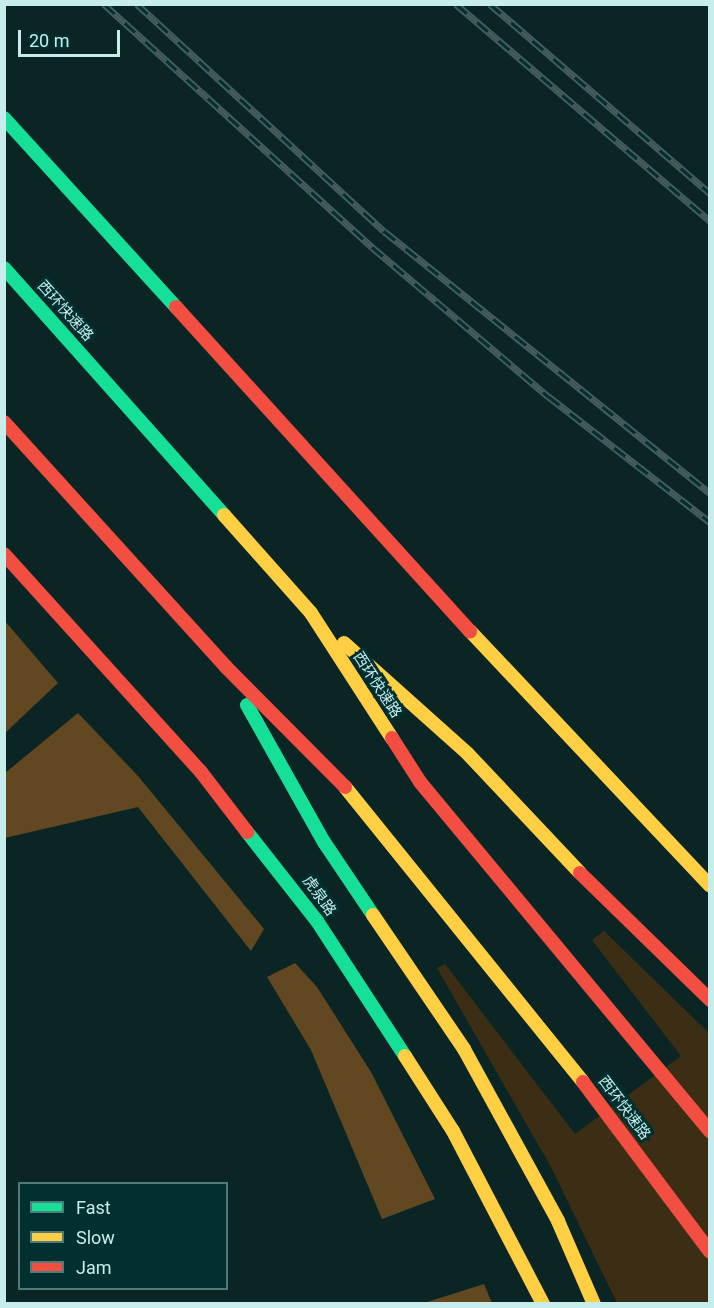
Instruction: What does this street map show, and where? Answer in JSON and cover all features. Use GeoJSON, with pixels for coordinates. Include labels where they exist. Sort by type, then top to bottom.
{"type":"FeatureCollection","features":[{"type":"Feature","properties":{"kind":"main road"},"geometry":{"type":"LineString","coordinates":[[4,118],[541,709],[710,886]]}},
{"type":"Feature","properties":{"kind":"main road","name":"西环快速路"},"geometry":{"type":"LineString","coordinates":[[4,268],[311,613],[420,782],[661,1065],[710,1131]]}},
{"type":"Feature","properties":{"kind":"main road","name":"西环快速路"},"geometry":{"type":"LineString","coordinates":[[4,422],[226,666],[372,815],[605,1109],[710,1252]]}},
{"type":"Feature","properties":{"kind":"main road","name":"虎泉路"},"geometry":{"type":"LineString","coordinates":[[4,554],[201,772],[317,921],[453,1131],[543,1304]]}},
{"type":"Feature","properties":{"kind":"main road"},"geometry":{"type":"LineString","coordinates":[[311,613],[468,754],[635,931],[710,1000]]}},
{"type":"Feature","properties":{"kind":"main road"},"geometry":{"type":"LineString","coordinates":[[226,666],[324,842],[464,1049],[520,1147],[594,1304]]}},
{"type":"Feature","properties":{"kind":"shaded area"},"geometry":{"type":"Polygon","coordinates":[[[4,620],[58,683],[5,733],[4,733],[4,620]]]}},
{"type":"Feature","properties":{"kind":"shaded area"},"geometry":{"type":"Polygon","coordinates":[[[78,713],[138,776],[264,929],[251,951],[138,807],[5,838],[5,773],[78,713]]]}},
{"type":"Feature","properties":{"kind":"shaded area"},"geometry":{"type":"Polygon","coordinates":[[[604,931],[709,1033],[709,1303],[617,1303],[551,1167],[437,968],[445,964],[575,1134],[681,1056],[592,940],[604,931]]]}},
{"type":"Feature","properties":{"kind":"shaded area"},"geometry":{"type":"Polygon","coordinates":[[[295,963],[317,987],[371,1072],[435,1199],[382,1219],[311,1050],[267,977],[295,963]]]}},
{"type":"Feature","properties":{"kind":"shaded area"},"geometry":{"type":"Polygon","coordinates":[[[484,1284],[492,1303],[424,1303],[484,1284]]]}},
{"type":"Feature","properties":{"kind":"railway"},"geometry":{"type":"LineString","coordinates":[[104,4],[372,247],[548,396],[710,522]]}},
{"type":"Feature","properties":{"kind":"railway"},"geometry":{"type":"LineString","coordinates":[[137,4],[384,231],[710,493]]}},
{"type":"Feature","properties":{"kind":"railway"},"geometry":{"type":"LineString","coordinates":[[456,4],[710,221]]}},
{"type":"Feature","properties":{"kind":"railway"},"geometry":{"type":"LineString","coordinates":[[490,4],[710,193]]}},
{"type":"Feature","properties":{"kind":"traffic: fast"},"geometry":{"type":"LineString","coordinates":[[4,118],[176,307]]}},
{"type":"Feature","properties":{"kind":"traffic: fast"},"geometry":{"type":"LineString","coordinates":[[4,268],[224,515]]}},
{"type":"Feature","properties":{"kind":"traffic: fast"},"geometry":{"type":"LineString","coordinates":[[247,705],[324,842],[373,915]]}},
{"type":"Feature","properties":{"kind":"traffic: fast"},"geometry":{"type":"LineString","coordinates":[[247,832],[317,921],[405,1056]]}},
{"type":"Feature","properties":{"kind":"traffic: slow"},"geometry":{"type":"LineString","coordinates":[[224,515],[311,613],[392,738]]}},
{"type":"Feature","properties":{"kind":"traffic: slow"},"geometry":{"type":"LineString","coordinates":[[470,631],[710,886]]}},
{"type":"Feature","properties":{"kind":"traffic: slow"},"geometry":{"type":"LineString","coordinates":[[344,643],[468,754],[580,873]]}},
{"type":"Feature","properties":{"kind":"traffic: slow"},"geometry":{"type":"LineString","coordinates":[[345,787],[583,1082]]}},
{"type":"Feature","properties":{"kind":"traffic: slow"},"geometry":{"type":"LineString","coordinates":[[373,915],[464,1049],[558,1221],[594,1304]]}},
{"type":"Feature","properties":{"kind":"traffic: slow"},"geometry":{"type":"LineString","coordinates":[[405,1056],[453,1131],[543,1304]]}},
{"type":"Feature","properties":{"kind":"traffic: jam"},"geometry":{"type":"LineString","coordinates":[[176,307],[470,631]]}},
{"type":"Feature","properties":{"kind":"traffic: jam"},"geometry":{"type":"LineString","coordinates":[[4,422],[226,667],[345,787]]}},
{"type":"Feature","properties":{"kind":"traffic: jam"},"geometry":{"type":"LineString","coordinates":[[4,554],[201,772],[247,832]]}},
{"type":"Feature","properties":{"kind":"traffic: jam"},"geometry":{"type":"LineString","coordinates":[[392,738],[420,782],[710,1131]]}},
{"type":"Feature","properties":{"kind":"traffic: jam"},"geometry":{"type":"LineString","coordinates":[[580,873],[710,1000]]}},
{"type":"Feature","properties":{"kind":"traffic: jam"},"geometry":{"type":"LineString","coordinates":[[583,1082],[710,1252]]}}]}
